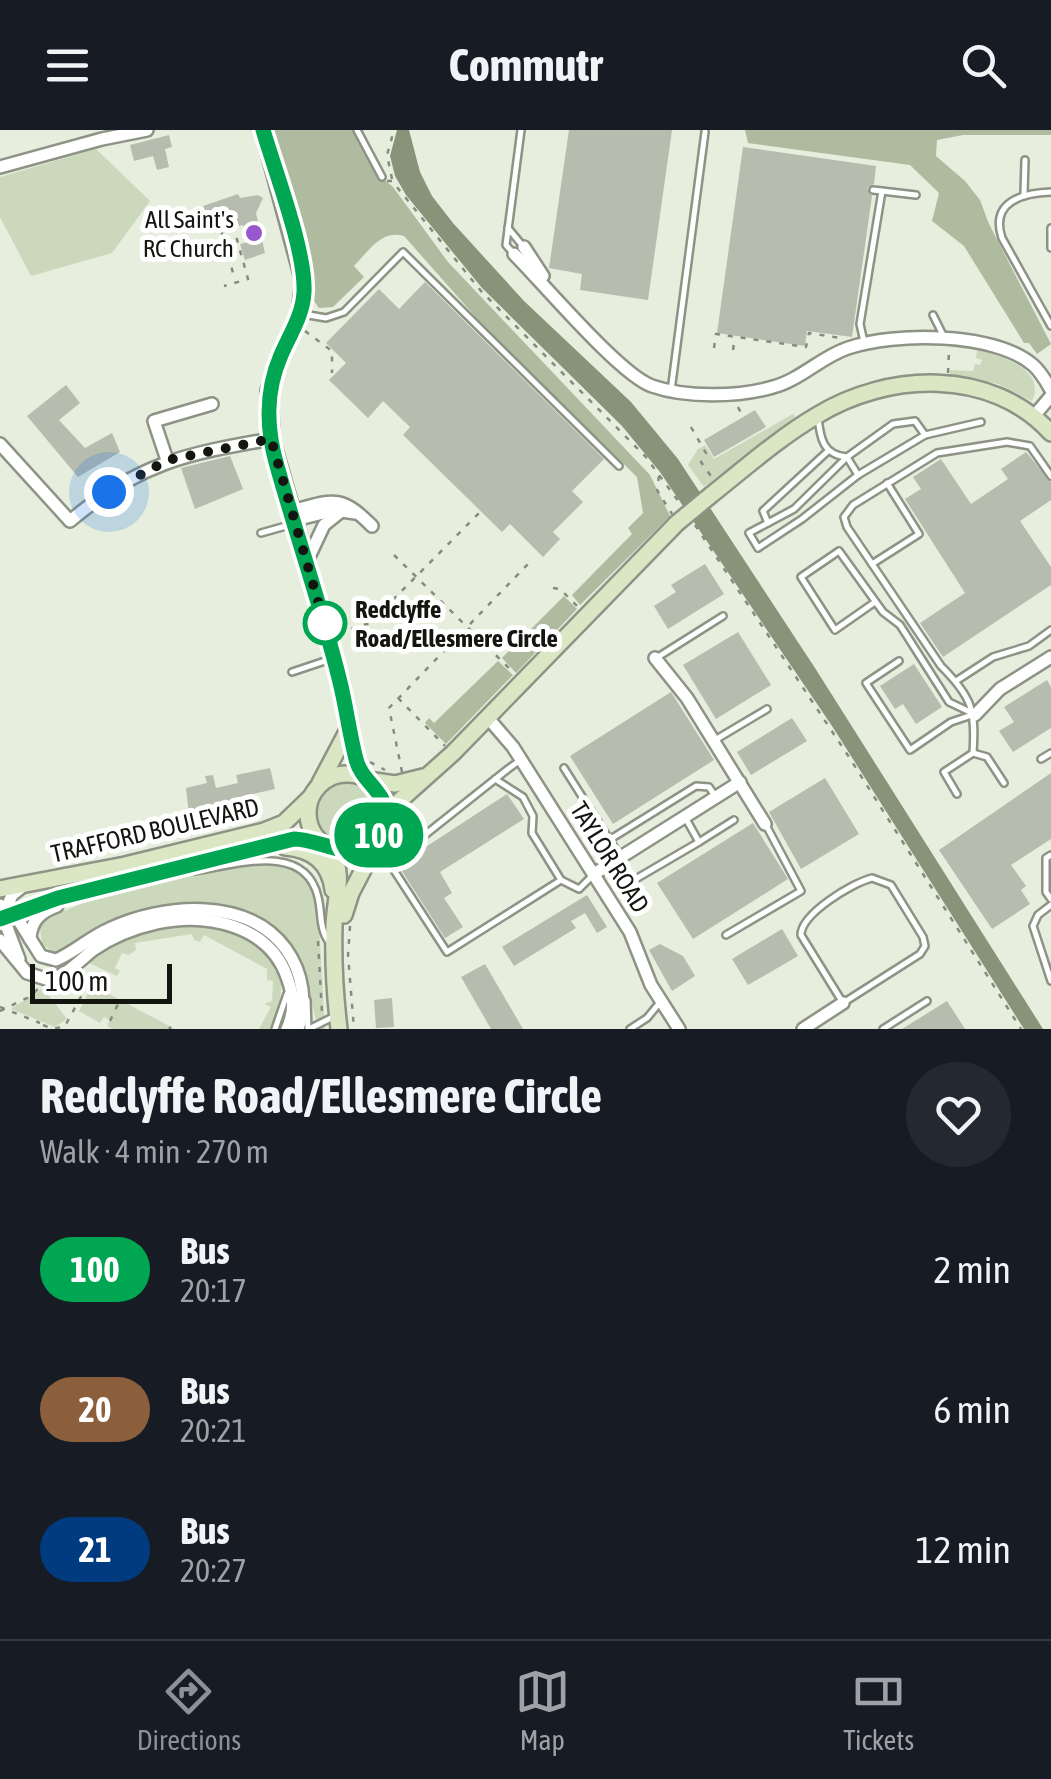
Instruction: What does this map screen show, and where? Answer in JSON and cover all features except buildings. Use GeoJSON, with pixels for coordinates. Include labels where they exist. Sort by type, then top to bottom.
{"type":"FeatureCollection","features":[{"type":"Feature","properties":{"kind":"main road"},"geometry":{"type":"LineString","coordinates":[[263,130],[302,268],[304,293],[298,319],[269,391],[271,439],[334,658],[358,766],[383,798],[384,827],[364,848],[342,852],[326,845]]}},
{"type":"Feature","properties":{"kind":"main road"},"geometry":{"type":"LineString","coordinates":[[338,1022],[334,948],[347,903],[397,803],[488,718],[677,522],[818,414],[879,390],[911,384],[948,384],[991,392],[1034,416],[1051,433]]}},
{"type":"Feature","properties":{"kind":"main road"},"geometry":{"type":"LineString","coordinates":[[334,948],[342,922],[340,874],[309,822],[314,794],[348,730]]}},
{"type":"Feature","properties":{"kind":"main road"},"geometry":{"type":"LineString","coordinates":[[314,794],[333,777],[354,775],[395,784],[431,775]]}},
{"type":"Feature","properties":{"kind":"main road","name":"TRAFFORD BOULEVARD"},"geometry":{"type":"LineString","coordinates":[[0,889],[264,832],[284,823],[314,794]]}},
{"type":"Feature","properties":{"kind":"main road","name":"TRAFFORD BOULEVARD"},"geometry":{"type":"LineString","coordinates":[[4,912],[294,839],[326,845]]}},
{"type":"Feature","properties":{"kind":"main road"},"geometry":{"type":"LineString","coordinates":[[256,848],[289,846],[318,858],[331,876],[342,922]]}},
{"type":"Feature","properties":{"kind":"street"},"geometry":{"type":"LineString","coordinates":[[0,167],[102,138],[148,130]]}},
{"type":"Feature","properties":{"kind":"street"},"geometry":{"type":"LineString","coordinates":[[519,251],[556,296],[634,376],[655,387],[671,391],[738,392],[774,387],[852,347],[904,339],[948,339],[992,346],[1035,366],[1051,393],[1034,416]]}},
{"type":"Feature","properties":{"kind":"street"},"geometry":{"type":"LineString","coordinates":[[168,460],[154,422],[212,404]]}},
{"type":"Feature","properties":{"kind":"street"},"geometry":{"type":"LineString","coordinates":[[0,444],[70,521],[127,480],[168,460],[271,439]]}},
{"type":"Feature","properties":{"kind":"street"},"geometry":{"type":"LineString","coordinates":[[326,502],[343,502],[368,522],[348,511],[335,510],[294,518],[326,502]]}},
{"type":"Feature","properties":{"kind":"street"},"geometry":{"type":"LineString","coordinates":[[307,561],[327,521],[348,511]]}},
{"type":"Feature","properties":{"kind":"street"},"geometry":{"type":"LineString","coordinates":[[975,714],[1000,688],[1051,657]]}},
{"type":"Feature","properties":{"kind":"street"},"geometry":{"type":"LineString","coordinates":[[656,658],[715,740],[765,824]]}},
{"type":"Feature","properties":{"kind":"street","name":"TAYLOR ROAD"},"geometry":{"type":"LineString","coordinates":[[488,718],[521,759],[630,932],[648,979],[679,1029]]}},
{"type":"Feature","properties":{"kind":"street"},"geometry":{"type":"LineString","coordinates":[[594,874],[740,782]]}},
{"type":"Feature","properties":{"kind":"street"},"geometry":{"type":"LineString","coordinates":[[20,963],[4,912],[12,895],[22,887]]}},
{"type":"Feature","properties":{"kind":"street"},"geometry":{"type":"LineString","coordinates":[[30,942],[30,930],[39,915],[82,892]]}},
{"type":"Feature","properties":{"kind":"street"},"geometry":{"type":"LineString","coordinates":[[4,912],[41,956],[56,960],[100,933],[146,915],[186,910],[222,913],[250,921],[272,934],[292,958],[303,988],[302,1012],[307,1029]]}},
{"type":"Feature","properties":{"kind":"street"},"geometry":{"type":"LineString","coordinates":[[0,940],[30,975],[44,980],[57,978],[115,938],[146,926],[183,920],[222,923],[246,931],[276,956],[288,979],[293,1010],[286,1029]]}},
{"type":"Feature","properties":{"kind":"street"},"geometry":{"type":"LineString","coordinates":[[804,1029],[843,1003]]}},
{"type":"Feature","properties":{"kind":"lane"},"geometry":{"type":"LineString","coordinates":[[357,130],[382,177]]}},
{"type":"Feature","properties":{"kind":"lane"},"geometry":{"type":"LineString","coordinates":[[519,251],[506,245],[522,130]]}},
{"type":"Feature","properties":{"kind":"lane"},"geometry":{"type":"LineString","coordinates":[[671,391],[705,132]]}},
{"type":"Feature","properties":{"kind":"lane"},"geometry":{"type":"LineString","coordinates":[[1024,194],[1026,160]]}},
{"type":"Feature","properties":{"kind":"lane"},"geometry":{"type":"LineString","coordinates":[[873,190],[916,195]]}},
{"type":"Feature","properties":{"kind":"lane"},"geometry":{"type":"LineString","coordinates":[[866,344],[860,330],[882,191]]}},
{"type":"Feature","properties":{"kind":"lane"},"geometry":{"type":"LineString","coordinates":[[1051,192],[1024,194],[1008,201],[1003,208],[1000,232],[1051,326]]}},
{"type":"Feature","properties":{"kind":"lane"},"geometry":{"type":"LineString","coordinates":[[508,228],[519,251]]}},
{"type":"Feature","properties":{"kind":"lane"},"geometry":{"type":"LineString","coordinates":[[1051,228],[1051,248]]}},
{"type":"Feature","properties":{"kind":"lane"},"geometry":{"type":"LineString","coordinates":[[298,319],[338,315],[403,252],[619,466]]}},
{"type":"Feature","properties":{"kind":"lane"},"geometry":{"type":"LineString","coordinates":[[933,315],[948,339]]}},
{"type":"Feature","properties":{"kind":"lane"},"geometry":{"type":"LineString","coordinates":[[818,414],[822,441],[828,451],[847,457],[858,475]]}},
{"type":"Feature","properties":{"kind":"lane"},"geometry":{"type":"LineString","coordinates":[[925,435],[916,421],[893,424],[847,457],[794,509],[750,533],[758,548],[858,475],[925,435],[981,422]]}},
{"type":"Feature","properties":{"kind":"lane"},"geometry":{"type":"LineString","coordinates":[[973,753],[975,714],[847,527],[844,516],[887,483],[937,453],[1007,442],[1030,446],[1051,476]]}},
{"type":"Feature","properties":{"kind":"lane"},"geometry":{"type":"LineString","coordinates":[[768,523],[763,511],[828,451]]}},
{"type":"Feature","properties":{"kind":"lane"},"geometry":{"type":"LineString","coordinates":[[872,564],[920,534],[887,483]]}},
{"type":"Feature","properties":{"kind":"lane"},"geometry":{"type":"LineString","coordinates":[[261,533],[294,518]]}},
{"type":"Feature","properties":{"kind":"lane"},"geometry":{"type":"LineString","coordinates":[[876,602],[835,630],[801,578],[840,551],[876,602],[883,612],[900,624],[949,702],[975,714]]}},
{"type":"Feature","properties":{"kind":"lane"},"geometry":{"type":"LineString","coordinates":[[656,658],[724,616]]}},
{"type":"Feature","properties":{"kind":"lane"},"geometry":{"type":"LineString","coordinates":[[956,681],[993,657],[1028,646],[1051,630]]}},
{"type":"Feature","properties":{"kind":"lane"},"geometry":{"type":"LineString","coordinates":[[292,672],[334,658]]}},
{"type":"Feature","properties":{"kind":"lane"},"geometry":{"type":"LineString","coordinates":[[899,660],[866,683],[910,750],[951,722],[975,714]]}},
{"type":"Feature","properties":{"kind":"lane"},"geometry":{"type":"LineString","coordinates":[[715,740],[766,709]]}},
{"type":"Feature","properties":{"kind":"lane"},"geometry":{"type":"LineString","coordinates":[[957,794],[944,772],[973,753],[987,757],[1004,783]]}},
{"type":"Feature","properties":{"kind":"lane"},"geometry":{"type":"LineString","coordinates":[[1042,759],[1051,753]]}},
{"type":"Feature","properties":{"kind":"lane"},"geometry":{"type":"LineString","coordinates":[[521,759],[390,864],[447,952],[561,880]]}},
{"type":"Feature","properties":{"kind":"lane"},"geometry":{"type":"LineString","coordinates":[[564,768],[620,858]]}},
{"type":"Feature","properties":{"kind":"lane"},"geometry":{"type":"LineString","coordinates":[[495,779],[522,797],[533,816],[532,833],[561,880],[579,889],[594,874]]}},
{"type":"Feature","properties":{"kind":"lane"},"geometry":{"type":"LineString","coordinates":[[609,840],[696,786],[708,787],[716,797]]}},
{"type":"Feature","properties":{"kind":"lane"},"geometry":{"type":"LineString","coordinates":[[684,816],[699,842]]}},
{"type":"Feature","properties":{"kind":"lane"},"geometry":{"type":"LineString","coordinates":[[634,880],[734,820]]}},
{"type":"Feature","properties":{"kind":"lane"},"geometry":{"type":"LineString","coordinates":[[726,935],[801,891],[765,824]]}},
{"type":"Feature","properties":{"kind":"lane"},"geometry":{"type":"LineString","coordinates":[[1051,855],[1046,858],[1046,892],[1051,902],[1033,926],[1051,981]]}},
{"type":"Feature","properties":{"kind":"lane"},"geometry":{"type":"LineString","coordinates":[[159,872],[190,872],[267,860],[289,863],[312,882],[323,934],[334,948]]}},
{"type":"Feature","properties":{"kind":"lane"},"geometry":{"type":"LineString","coordinates":[[877,878],[891,885],[924,937],[925,946],[920,954],[843,1003],[801,935],[804,920],[863,880],[877,878]]}},
{"type":"Feature","properties":{"kind":"lane"},"geometry":{"type":"LineString","coordinates":[[275,1029],[286,1004],[288,979]]}},
{"type":"Feature","properties":{"kind":"lane"},"geometry":{"type":"LineString","coordinates":[[303,988],[307,1029],[338,1022]]}},
{"type":"Feature","properties":{"kind":"lane"},"geometry":{"type":"LineString","coordinates":[[883,1029],[927,1000]]}},
{"type":"Feature","properties":{"kind":"lane"},"geometry":{"type":"LineString","coordinates":[[630,1029],[647,1018],[661,1001]]}},
{"type":"Feature","properties":{"kind":"path"},"geometry":{"type":"LineString","coordinates":[[394,130],[387,155],[392,181],[481,291],[646,456],[737,586],[1021,1029]]}},
{"type":"Feature","properties":{"kind":"path"},"geometry":{"type":"LineString","coordinates":[[382,177],[392,181]]}},
{"type":"Feature","properties":{"kind":"path"},"geometry":{"type":"LineString","coordinates":[[208,231],[234,225],[248,279],[224,286]]}},
{"type":"Feature","properties":{"kind":"path"},"geometry":{"type":"LineString","coordinates":[[220,228],[235,283]]}},
{"type":"Feature","properties":{"kind":"path"},"geometry":{"type":"LineString","coordinates":[[216,258],[241,252]]}},
{"type":"Feature","properties":{"kind":"path"},"geometry":{"type":"LineString","coordinates":[[298,319],[332,351],[332,373]]}},
{"type":"Feature","properties":{"kind":"path"},"geometry":{"type":"LineString","coordinates":[[714,348],[716,334],[806,347],[809,333],[850,340],[852,347]]}},
{"type":"Feature","properties":{"kind":"path"},"geometry":{"type":"LineString","coordinates":[[732,350],[735,336]]}},
{"type":"Feature","properties":{"kind":"path"},"geometry":{"type":"LineString","coordinates":[[948,339],[948,384]]}},
{"type":"Feature","properties":{"kind":"path"},"geometry":{"type":"LineString","coordinates":[[738,407],[743,417]]}},
{"type":"Feature","properties":{"kind":"path"},"geometry":{"type":"LineString","coordinates":[[691,428],[708,452],[701,462],[715,492]]}},
{"type":"Feature","properties":{"kind":"path"},"geometry":{"type":"LineString","coordinates":[[659,475],[657,490],[677,522]]}},
{"type":"Feature","properties":{"kind":"path"},"geometry":{"type":"LineString","coordinates":[[328,636],[370,623],[481,511]]}},
{"type":"Feature","properties":{"kind":"path"},"geometry":{"type":"LineString","coordinates":[[394,555],[522,681]]}},
{"type":"Feature","properties":{"kind":"path"},"geometry":{"type":"LineString","coordinates":[[366,758],[403,778],[389,708],[528,564]]}},
{"type":"Feature","properties":{"kind":"path"},"geometry":{"type":"LineString","coordinates":[[553,588],[560,589],[575,604]]}},
{"type":"Feature","properties":{"kind":"path"},"geometry":{"type":"LineString","coordinates":[[397,697],[453,753]]}},
{"type":"Feature","properties":{"kind":"path"},"geometry":{"type":"LineString","coordinates":[[342,922],[354,1029]]}},
{"type":"Feature","properties":{"kind":"path"},"geometry":{"type":"LineString","coordinates":[[2,1009],[52,1029],[65,1026],[94,970]]}},
{"type":"Feature","properties":{"kind":"path"},"geometry":{"type":"LineString","coordinates":[[2,1009],[36,992],[44,980]]}},
{"type":"Feature","properties":{"kind":"path"},"geometry":{"type":"LineString","coordinates":[[110,1020],[120,1000]]}},
{"type":"Feature","properties":{"kind":"shaded area"},"geometry":{"type":"Polygon","coordinates":[[[272,130],[354,130],[375,172],[393,187],[448,262],[650,475],[670,516],[580,605],[572,595],[632,534],[628,528],[643,513],[637,477],[488,331],[404,236],[389,236],[376,243],[354,266],[364,277],[333,307],[319,308],[312,298],[272,130]]]}},
{"type":"Feature","properties":{"kind":"shaded area"},"geometry":{"type":"Polygon","coordinates":[[[397,130],[409,130],[420,172],[453,223],[524,301],[631,402],[678,459],[1043,1029],[1024,1029],[832,726],[660,472],[622,426],[482,288],[406,195],[390,156],[397,130]]]}},
{"type":"Feature","properties":{"kind":"shaded area"},"geometry":{"type":"Polygon","coordinates":[[[745,130],[1051,130],[1051,135],[963,135],[937,140],[936,156],[980,200],[1051,344],[1037,354],[1029,343],[1024,343],[964,246],[932,221],[939,193],[910,165],[748,143],[745,130]]]}},
{"type":"Feature","properties":{"kind":"shaded area"},"geometry":{"type":"Polygon","coordinates":[[[96,149],[150,201],[112,253],[31,276],[0,217],[0,177],[96,149]]]}},
{"type":"Feature","properties":{"kind":"shaded area"},"geometry":{"type":"Polygon","coordinates":[[[977,350],[1021,367],[1031,376],[1035,388],[1032,401],[998,384],[950,374],[950,370],[973,371],[975,364],[980,365],[977,350]]]}},
{"type":"Feature","properties":{"kind":"shaded area"},"geometry":{"type":"Polygon","coordinates":[[[793,414],[795,417],[704,487],[688,465],[705,445],[714,459],[793,414]]]}},
{"type":"Feature","properties":{"kind":"shaded area"},"geometry":{"type":"Polygon","coordinates":[[[564,596],[577,609],[516,673],[502,658],[564,596]]]}},
{"type":"Feature","properties":{"kind":"shaded area"},"geometry":{"type":"Polygon","coordinates":[[[498,661],[513,675],[446,744],[425,723],[429,718],[434,723],[498,661]]]}},
{"type":"Feature","properties":{"kind":"shaded area"},"geometry":{"type":"Polygon","coordinates":[[[347,784],[368,792],[376,813],[368,834],[347,842],[326,834],[318,813],[326,792],[347,784]]]}},
{"type":"Feature","properties":{"kind":"shaded area"},"geometry":{"type":"Polygon","coordinates":[[[269,861],[283,862],[312,878],[318,906],[325,1029],[318,1029],[303,972],[287,942],[271,926],[232,908],[209,904],[163,906],[121,917],[61,950],[52,951],[42,944],[40,928],[44,920],[77,906],[149,884],[269,861]]]}},
{"type":"Feature","properties":{"kind":"shaded area"},"geometry":{"type":"Polygon","coordinates":[[[188,925],[234,932],[267,951],[277,965],[281,983],[270,1029],[259,1029],[271,1007],[264,1004],[272,1001],[273,981],[267,980],[267,969],[204,935],[200,942],[192,934],[135,943],[136,950],[129,955],[122,953],[115,968],[120,971],[117,976],[87,962],[134,935],[188,925]]]}},
{"type":"Feature","properties":{"kind":"shaded area"},"geometry":{"type":"Polygon","coordinates":[[[92,985],[175,1029],[113,1029],[104,1017],[100,1023],[79,1011],[92,985]]]}},
{"type":"Feature","properties":{"kind":"shaded area"},"geometry":{"type":"Polygon","coordinates":[[[43,988],[67,1019],[55,1027],[11,1009],[43,988]]]}},
{"type":"Feature","properties":{"kind":"bus line","name":"100"},"geometry":{"type":"LineString","coordinates":[[0,919],[58,898],[294,839],[354,852],[382,833],[386,820],[383,798],[365,778],[356,760],[340,682],[271,439],[269,391],[300,313],[304,282],[263,130]]}},
{"type":"Feature","properties":{"kind":"place","name":"All Saint's RC Church"},"geometry":{"type":"Point","coordinates":[254,233]}},
{"type":"Feature","properties":{"kind":"place","name":"Redclyffe Road/Ellesmere Circle"},"geometry":{"type":"Point","coordinates":[325,623]}},
{"type":"Feature","properties":{"kind":"route"},"geometry":{"type":"LineString","coordinates":[[109,492],[168,460],[271,439],[328,636],[325,623]]}}]}
